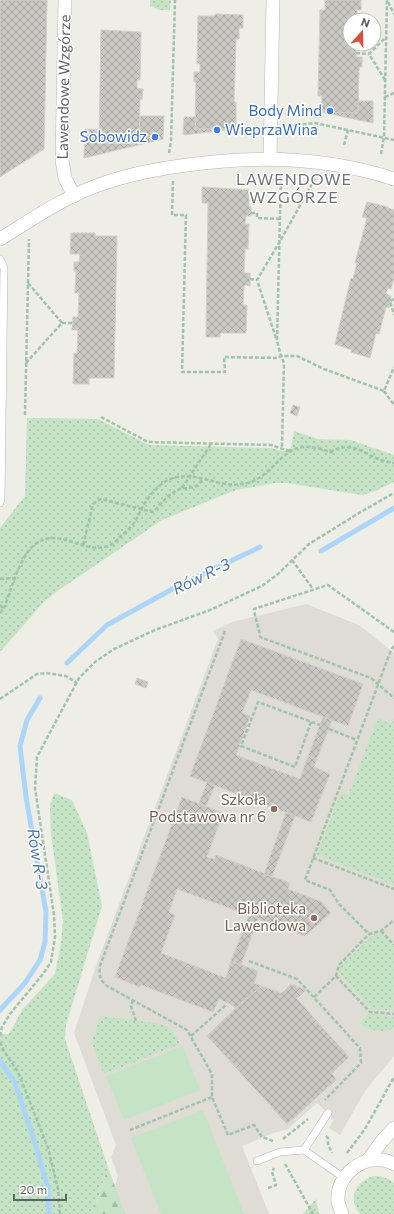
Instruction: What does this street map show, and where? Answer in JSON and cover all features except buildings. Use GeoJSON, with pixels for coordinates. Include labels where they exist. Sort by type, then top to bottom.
{"type":"FeatureCollection","features":[{"type":"Feature","properties":{"kind":"street","name":"Lawendowe Wzgórze"},"geometry":{"type":"LineString","coordinates":[[65,0],[62,160],[65,178],[74,196]]}},
{"type":"Feature","properties":{"kind":"street"},"geometry":{"type":"LineString","coordinates":[[270,158],[273,0]]}},
{"type":"Feature","properties":{"kind":"street"},"geometry":{"type":"LineString","coordinates":[[0,239],[53,206],[96,186],[134,174],[167,168],[204,163],[270,158],[338,165],[394,179]]}},
{"type":"Feature","properties":{"kind":"street"},"geometry":{"type":"LineString","coordinates":[[368,1160],[394,1128]]}},
{"type":"Feature","properties":{"kind":"street"},"geometry":{"type":"LineString","coordinates":[[342,1214],[338,1202],[339,1190],[344,1178],[354,1167],[368,1160],[383,1160],[394,1164]]}},
{"type":"Feature","properties":{"kind":"lane"},"geometry":{"type":"LineString","coordinates":[[0,259],[4,268],[3,422],[0,502]]}},
{"type":"Feature","properties":{"kind":"lane"},"geometry":{"type":"LineString","coordinates":[[304,1150],[328,1113]]}},
{"type":"Feature","properties":{"kind":"lane"},"geometry":{"type":"LineString","coordinates":[[257,1160],[280,1152],[304,1150],[344,1178]]}},
{"type":"Feature","properties":{"kind":"path"},"geometry":{"type":"LineString","coordinates":[[167,168],[171,141],[175,0]]}},
{"type":"Feature","properties":{"kind":"path"},"geometry":{"type":"LineString","coordinates":[[387,0],[394,14]]}},
{"type":"Feature","properties":{"kind":"path"},"geometry":{"type":"LineString","coordinates":[[381,154],[384,137],[387,0]]}},
{"type":"Feature","properties":{"kind":"path"},"geometry":{"type":"LineString","coordinates":[[369,54],[386,37]]}},
{"type":"Feature","properties":{"kind":"path"},"geometry":{"type":"LineString","coordinates":[[356,52],[369,54]]}},
{"type":"Feature","properties":{"kind":"path"},"geometry":{"type":"LineString","coordinates":[[369,54],[385,81]]}},
{"type":"Feature","properties":{"kind":"path"},"geometry":{"type":"LineString","coordinates":[[385,97],[394,93]]}},
{"type":"Feature","properties":{"kind":"path"},"geometry":{"type":"LineString","coordinates":[[270,133],[290,126],[315,123],[394,140]]}},
{"type":"Feature","properties":{"kind":"path"},"geometry":{"type":"LineString","coordinates":[[344,145],[348,130]]}},
{"type":"Feature","properties":{"kind":"path"},"geometry":{"type":"LineString","coordinates":[[277,341],[281,170]]}},
{"type":"Feature","properties":{"kind":"path"},"geometry":{"type":"LineString","coordinates":[[281,448],[284,363],[257,280],[318,174]]}},
{"type":"Feature","properties":{"kind":"path"},"geometry":{"type":"LineString","coordinates":[[173,181],[172,215],[186,215],[182,372],[225,372],[224,357],[278,358],[281,356],[297,356],[324,369],[384,391],[394,405]]}},
{"type":"Feature","properties":{"kind":"path"},"geometry":{"type":"LineString","coordinates":[[251,213],[257,214],[257,218],[280,219]]}},
{"type":"Feature","properties":{"kind":"path"},"geometry":{"type":"LineString","coordinates":[[25,415],[29,237]]}},
{"type":"Feature","properties":{"kind":"path"},"geometry":{"type":"LineString","coordinates":[[250,279],[257,280]]}},
{"type":"Feature","properties":{"kind":"path"},"geometry":{"type":"LineString","coordinates":[[28,283],[62,323]]}},
{"type":"Feature","properties":{"kind":"path"},"geometry":{"type":"LineString","coordinates":[[394,299],[390,301],[394,315]]}},
{"type":"Feature","properties":{"kind":"path"},"geometry":{"type":"LineString","coordinates":[[26,363],[62,323],[72,323]]}},
{"type":"Feature","properties":{"kind":"path"},"geometry":{"type":"LineString","coordinates":[[384,391],[394,367]]}},
{"type":"Feature","properties":{"kind":"path"},"geometry":{"type":"LineString","coordinates":[[101,417],[148,442],[239,446],[271,445],[289,451]]}},
{"type":"Feature","properties":{"kind":"path"},"geometry":{"type":"LineString","coordinates":[[182,489],[212,444]]}},
{"type":"Feature","properties":{"kind":"path"},"geometry":{"type":"LineString","coordinates":[[329,452],[338,447],[350,446],[380,459],[394,463]]}},
{"type":"Feature","properties":{"kind":"path"},"geometry":{"type":"LineString","coordinates":[[0,614],[4,609],[24,558],[32,546],[45,538],[61,538],[83,545],[98,547],[108,546],[116,541],[133,525],[150,496],[163,484],[176,477],[190,476],[226,485],[246,482],[257,480],[289,451],[303,447],[313,447],[333,453]]}},
{"type":"Feature","properties":{"kind":"path"},"geometry":{"type":"LineString","coordinates":[[83,545],[94,504],[101,499],[153,512],[176,490],[196,487],[200,484],[202,479]]}},
{"type":"Feature","properties":{"kind":"path"},"geometry":{"type":"LineString","coordinates":[[0,1036],[2,1027],[10,1014],[51,962],[55,937],[54,915],[36,788],[37,757],[77,682],[95,662],[114,650],[155,630],[210,610],[262,586],[278,574],[309,544],[394,493]]}},
{"type":"Feature","properties":{"kind":"path"},"geometry":{"type":"LineString","coordinates":[[292,560],[313,589]]}},
{"type":"Feature","properties":{"kind":"path"},"geometry":{"type":"LineString","coordinates":[[0,579],[15,578]]}},
{"type":"Feature","properties":{"kind":"path"},"geometry":{"type":"LineString","coordinates":[[394,632],[328,585],[254,609],[260,628],[260,637],[371,678],[394,698]]}},
{"type":"Feature","properties":{"kind":"path"},"geometry":{"type":"LineString","coordinates":[[0,605],[4,609]]}},
{"type":"Feature","properties":{"kind":"path"},"geometry":{"type":"LineString","coordinates":[[225,631],[100,966],[99,974],[101,981],[107,986],[187,1030],[212,1074],[212,1097],[228,1135],[254,1125],[262,1137],[278,1142],[310,1116]]}},
{"type":"Feature","properties":{"kind":"path"},"geometry":{"type":"LineString","coordinates":[[369,934],[338,904],[330,890],[305,880],[377,684],[394,646]]}},
{"type":"Feature","properties":{"kind":"path"},"geometry":{"type":"LineString","coordinates":[[0,699],[37,674],[46,673],[66,676],[77,682]]}},
{"type":"Feature","properties":{"kind":"path"},"geometry":{"type":"LineString","coordinates":[[311,722],[295,767],[241,746],[258,702],[320,725]]}},
{"type":"Feature","properties":{"kind":"path"},"geometry":{"type":"LineString","coordinates":[[329,728],[357,740]]}},
{"type":"Feature","properties":{"kind":"path"},"geometry":{"type":"LineString","coordinates":[[314,858],[394,889]]}},
{"type":"Feature","properties":{"kind":"path"},"geometry":{"type":"LineString","coordinates":[[314,997],[336,976],[339,965],[369,934],[381,931],[394,920]]}},
{"type":"Feature","properties":{"kind":"path"},"geometry":{"type":"LineString","coordinates":[[381,931],[394,944]]}},
{"type":"Feature","properties":{"kind":"path"},"geometry":{"type":"LineString","coordinates":[[250,961],[297,979],[360,1048],[361,1063],[320,1106]]}},
{"type":"Feature","properties":{"kind":"path"},"geometry":{"type":"LineString","coordinates":[[336,976],[370,1012],[394,1014]]}},
{"type":"Feature","properties":{"kind":"path"},"geometry":{"type":"LineString","coordinates":[[133,1000],[131,1006],[136,1021]]}},
{"type":"Feature","properties":{"kind":"path"},"geometry":{"type":"LineString","coordinates":[[191,1036],[226,1005]]}},
{"type":"Feature","properties":{"kind":"path"},"geometry":{"type":"LineString","coordinates":[[0,1042],[4,1051],[18,1072],[48,1148],[58,1189],[60,1214]]}},
{"type":"Feature","properties":{"kind":"path"},"geometry":{"type":"LineString","coordinates":[[346,1154],[365,1129],[394,1077]]}},
{"type":"Feature","properties":{"kind":"path"},"geometry":{"type":"LineString","coordinates":[[130,1130],[212,1097]]}},
{"type":"Feature","properties":{"kind":"path"},"geometry":{"type":"LineString","coordinates":[[328,1138],[330,1152],[336,1156]]}},
{"type":"Feature","properties":{"kind":"path"},"geometry":{"type":"LineString","coordinates":[[280,1164],[285,1163],[313,1214]]}},
{"type":"Feature","properties":{"kind":"path"},"geometry":{"type":"LineString","coordinates":[[268,1188],[276,1185],[272,1172],[276,1165]]}},
{"type":"Feature","properties":{"kind":"shaded area","name":"Szkoła Podstawowa nr 6"},"geometry":{"type":"Polygon","coordinates":[[[306,604],[359,625],[394,653],[394,1056],[365,1091],[340,1135],[329,1128],[334,1120],[317,1103],[288,1129],[273,1133],[242,1146],[269,1214],[125,1214],[114,1188],[118,1176],[111,1157],[116,1145],[74,1033],[96,966],[218,639],[213,631],[232,622],[306,604]]]}},
{"type":"Feature","properties":{"kind":"green space"},"geometry":{"type":"Polygon","coordinates":[[[150,0],[171,0],[170,10],[159,10],[150,6],[150,0]]]}},
{"type":"Feature","properties":{"kind":"green space"},"geometry":{"type":"Polygon","coordinates":[[[27,418],[98,419],[149,445],[271,448],[283,451],[291,448],[294,431],[318,439],[351,440],[394,455],[394,482],[362,495],[287,483],[275,483],[236,490],[162,520],[56,592],[43,603],[0,652],[0,528],[25,496],[27,418]]]}},
{"type":"Feature","properties":{"kind":"green space"},"geometry":{"type":"Polygon","coordinates":[[[394,717],[394,885],[317,854],[341,793],[348,796],[378,718],[391,724],[394,717]]]}},
{"type":"Feature","properties":{"kind":"green space"},"geometry":{"type":"Polygon","coordinates":[[[54,793],[72,800],[87,833],[102,906],[66,1025],[65,1039],[108,1167],[93,1214],[0,1214],[0,1034],[9,1034],[22,1010],[55,974],[61,943],[63,921],[51,834],[50,805],[54,793]]]}},
{"type":"Feature","properties":{"kind":"green space"},"geometry":{"type":"Polygon","coordinates":[[[374,934],[381,934],[394,947],[393,1011],[371,1009],[339,973],[340,967],[374,934]]]}},
{"type":"Feature","properties":{"kind":"green space"},"geometry":{"type":"Polygon","coordinates":[[[369,1014],[394,1017],[394,1028],[385,1031],[376,1031],[371,1030],[359,1023],[369,1014]]]}},
{"type":"Feature","properties":{"kind":"green space"},"geometry":{"type":"Polygon","coordinates":[[[100,1016],[161,1024],[171,1028],[180,1044],[104,1074],[92,1043],[100,1016]]]}},
{"type":"Feature","properties":{"kind":"green space"},"geometry":{"type":"Polygon","coordinates":[[[183,1046],[200,1090],[124,1120],[106,1076],[183,1046]]]}},
{"type":"Feature","properties":{"kind":"green space"},"geometry":{"type":"Polygon","coordinates":[[[203,1110],[244,1214],[161,1214],[131,1138],[203,1110]]]}},
{"type":"Feature","properties":{"kind":"green space"},"geometry":{"type":"Polygon","coordinates":[[[108,1167],[125,1214],[93,1214],[108,1167]]]}},
{"type":"Feature","properties":{"kind":"green space"},"geometry":{"type":"Polygon","coordinates":[[[374,1176],[380,1176],[394,1183],[394,1214],[360,1214],[356,1208],[354,1202],[355,1191],[362,1182],[374,1176]]]}},
{"type":"Feature","properties":{"kind":"green space"},"geometry":{"type":"Polygon","coordinates":[[[316,1199],[319,1214],[303,1214],[316,1199]]]}},
{"type":"Feature","properties":{"kind":"waterway","name":"Rów R-3"},"geometry":{"type":"LineString","coordinates":[[321,551],[394,508]]}},
{"type":"Feature","properties":{"kind":"waterway","name":"Rów R-3"},"geometry":{"type":"LineString","coordinates":[[67,663],[107,625],[178,586],[260,547]]}},
{"type":"Feature","properties":{"kind":"waterway","name":"Rów R-3"},"geometry":{"type":"LineString","coordinates":[[0,1010],[25,983],[40,960],[45,942],[46,912],[26,797],[20,746],[27,720],[40,698]]}},
{"type":"Feature","properties":{"kind":"waterway","name":"Rów R-3"},"geometry":{"type":"LineString","coordinates":[[0,1061],[15,1083],[33,1137],[48,1188],[49,1214]]}},
{"type":"Feature","properties":{"kind":"place","name":"Body Mind"},"geometry":{"type":"Point","coordinates":[330,111]}},
{"type":"Feature","properties":{"kind":"place","name":"WieprzaWina"},"geometry":{"type":"Point","coordinates":[217,130]}},
{"type":"Feature","properties":{"kind":"place","name":"Sobowidz"},"geometry":{"type":"Point","coordinates":[155,137]}},
{"type":"Feature","properties":{"kind":"place","name":"Szkoła Podstawowa nr 6"},"geometry":{"type":"Point","coordinates":[274,809]}},
{"type":"Feature","properties":{"kind":"place","name":"Biblioteka Lawendowa"},"geometry":{"type":"Point","coordinates":[314,918]}},
{"type":"Feature","properties":{"kind":"district","name":"LAWENDOWE WZGÓRZE"},"geometry":{"type":"Point","coordinates":[294,188]}}]}
